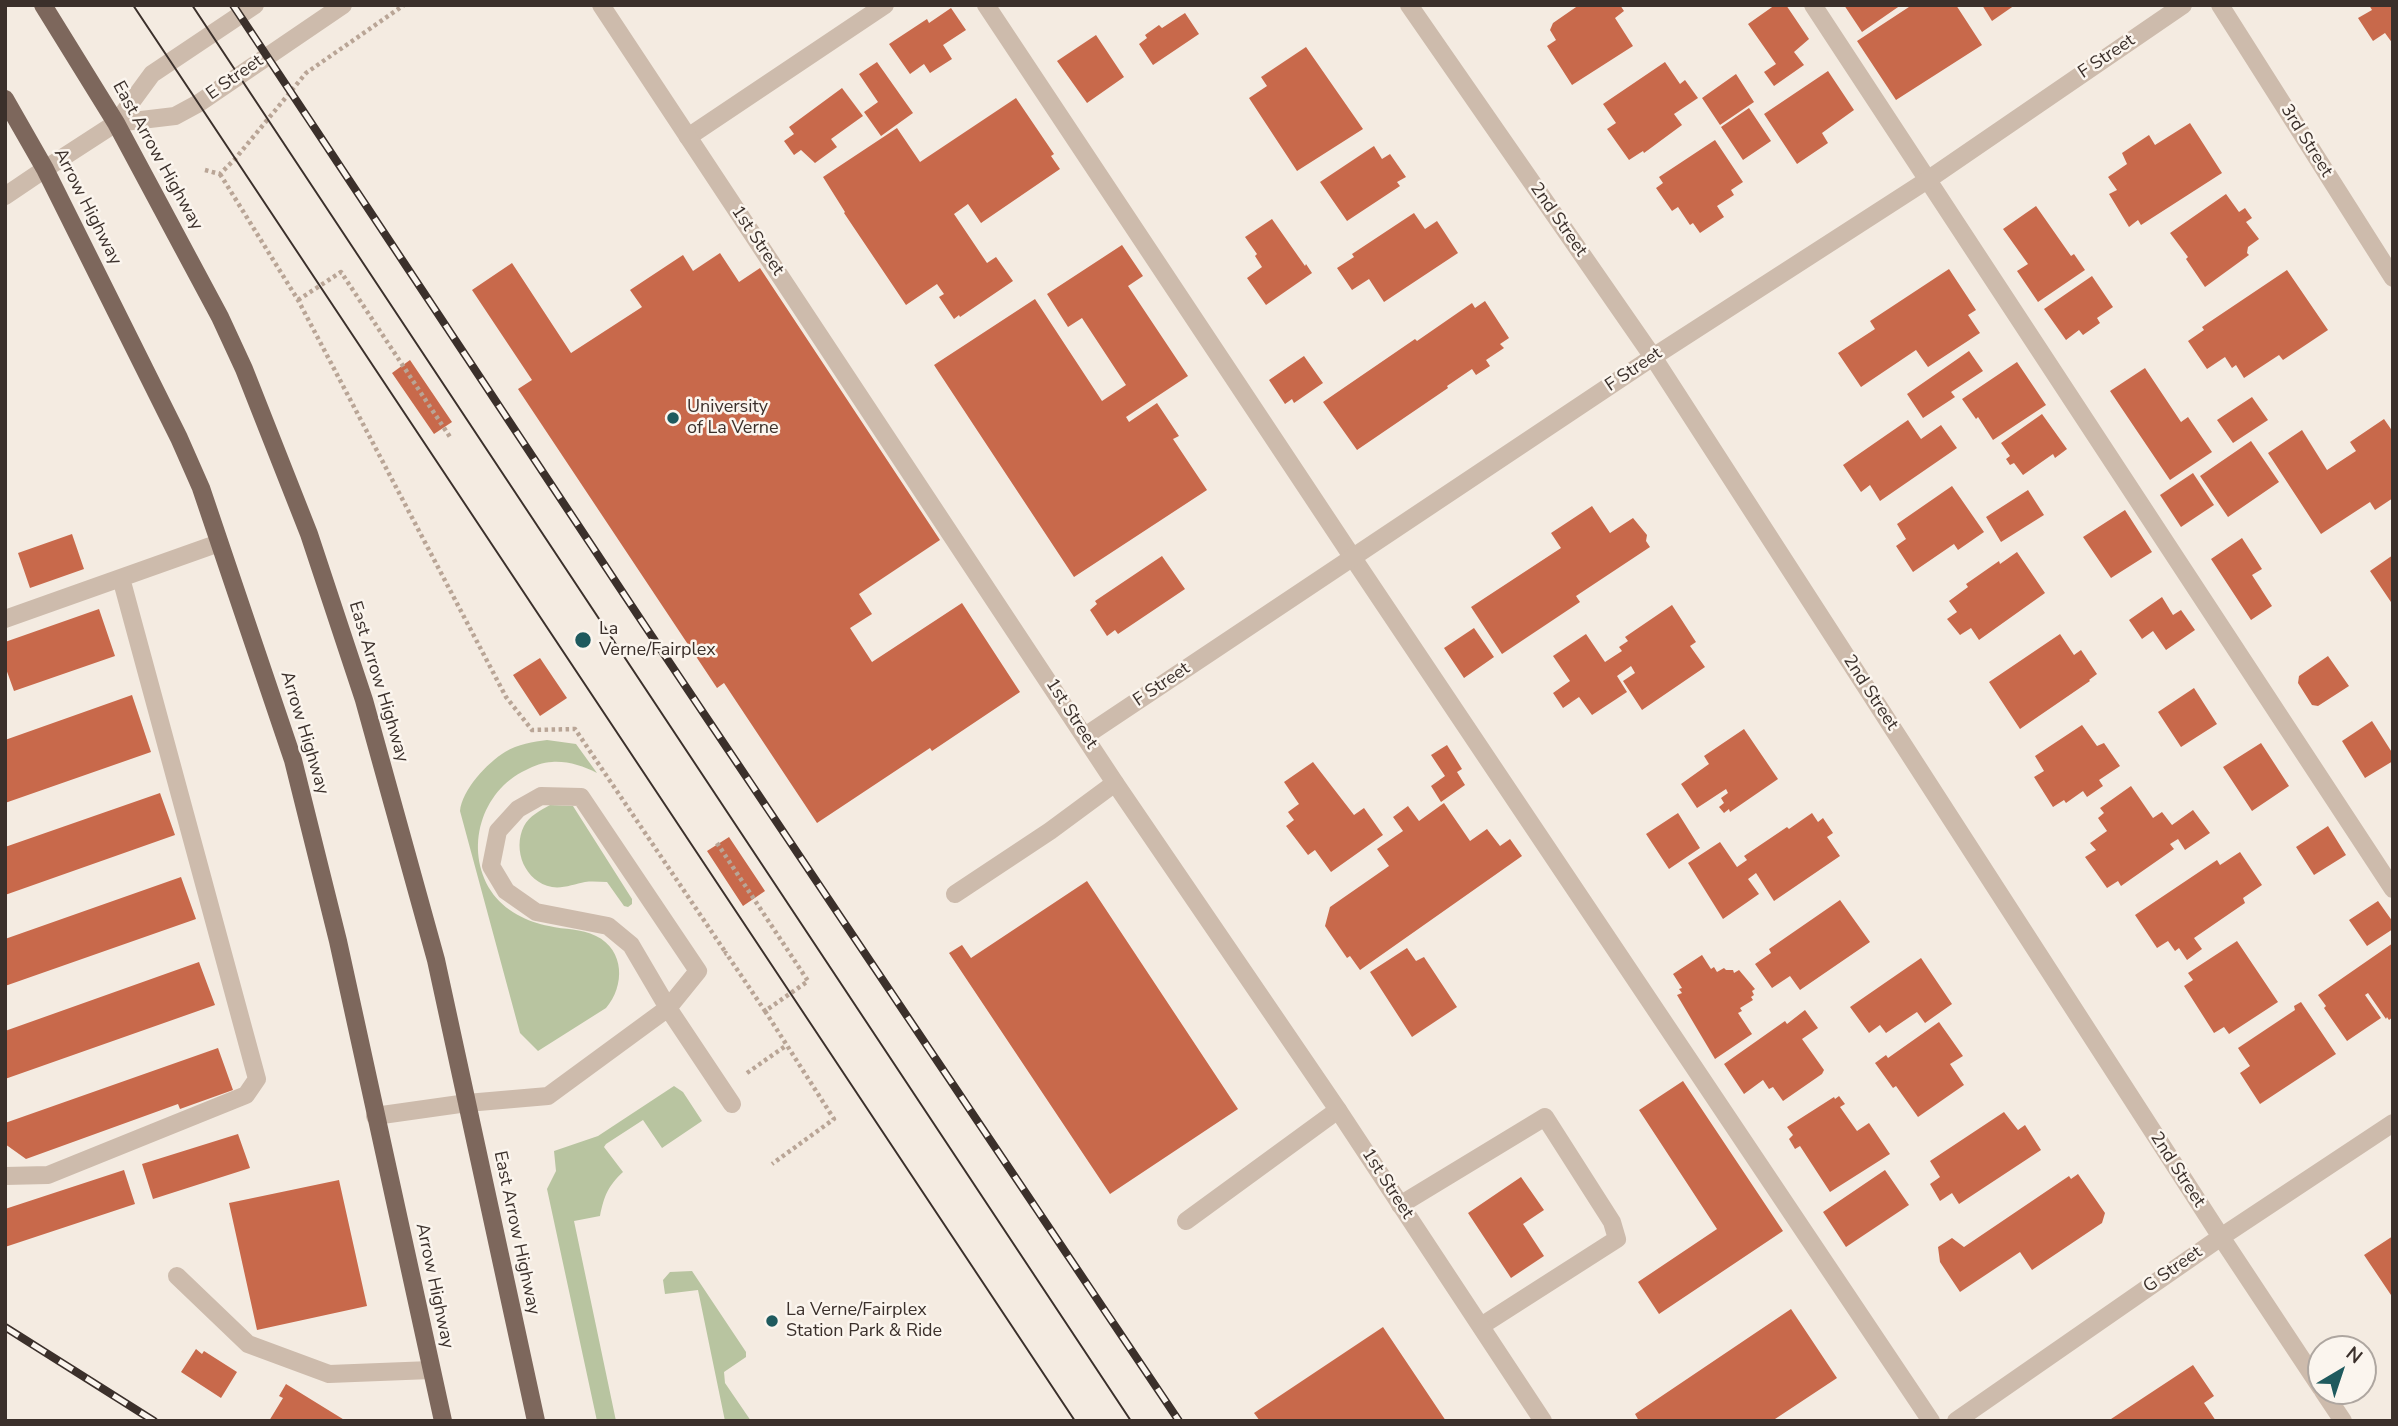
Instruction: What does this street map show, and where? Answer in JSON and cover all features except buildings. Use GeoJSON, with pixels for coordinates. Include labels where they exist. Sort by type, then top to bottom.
{"type":"FeatureCollection","features":[{"type":"Feature","properties":{"kind":"main road","name":"East Arrow Highway"},"geometry":{"type":"LineString","coordinates":[[43,5],[116,123],[220,317],[244,369],[309,534],[364,700],[436,960],[536,1421]]}},
{"type":"Feature","properties":{"kind":"main road","name":"Arrow Highway"},"geometry":{"type":"LineString","coordinates":[[5,99],[45,169],[179,438],[201,488],[293,760],[338,942],[443,1421]]}},
{"type":"Feature","properties":{"kind":"street","name":"E Street"},"geometry":{"type":"LineString","coordinates":[[5,196],[116,123],[152,74],[255,5]]}},
{"type":"Feature","properties":{"kind":"street","name":"E Street"},"geometry":{"type":"LineString","coordinates":[[116,123],[175,116],[199,103],[343,5]]}},
{"type":"Feature","properties":{"kind":"street","name":"1st Street"},"geometry":{"type":"LineString","coordinates":[[601,5],[1115,783],[1338,1110],[1543,1421]]}},
{"type":"Feature","properties":{"kind":"street"},"geometry":{"type":"LineString","coordinates":[[688,137],[885,5]]}},
{"type":"Feature","properties":{"kind":"street"},"geometry":{"type":"LineString","coordinates":[[986,5],[1931,1421]]}},
{"type":"Feature","properties":{"kind":"street","name":"2nd Street"},"geometry":{"type":"LineString","coordinates":[[1409,5],[1653,357],[2307,1366]]}},
{"type":"Feature","properties":{"kind":"street"},"geometry":{"type":"LineString","coordinates":[[1813,5],[2393,889]]}},
{"type":"Feature","properties":{"kind":"street","name":"F Street"},"geometry":{"type":"LineString","coordinates":[[1085,736],[1653,357],[1929,179],[2183,5]]}},
{"type":"Feature","properties":{"kind":"street","name":"3rd Street"},"geometry":{"type":"LineString","coordinates":[[2220,5],[2393,278]]}},
{"type":"Feature","properties":{"kind":"street"},"geometry":{"type":"LineString","coordinates":[[5,619],[219,542]]}},
{"type":"Feature","properties":{"kind":"street"},"geometry":{"type":"LineString","coordinates":[[5,1176],[48,1175],[247,1096],[257,1079],[121,578]]}},
{"type":"Feature","properties":{"kind":"street"},"geometry":{"type":"LineString","coordinates":[[955,894],[1050,831],[1115,783]]}},
{"type":"Feature","properties":{"kind":"street"},"geometry":{"type":"LineString","coordinates":[[375,1116],[467,1103],[548,1096],[668,1008],[698,971],[581,797],[541,796],[518,809],[498,831],[491,866],[506,891],[536,912],[608,926],[631,945],[668,1008],[732,1104]]}},
{"type":"Feature","properties":{"kind":"street"},"geometry":{"type":"LineString","coordinates":[[1186,1222],[1338,1110]]}},
{"type":"Feature","properties":{"kind":"street"},"geometry":{"type":"LineString","coordinates":[[1400,1205],[1545,1117],[1612,1222],[1617,1239],[1481,1326]]}},
{"type":"Feature","properties":{"kind":"street","name":"G Street"},"geometry":{"type":"LineString","coordinates":[[1956,1421],[2221,1237],[2393,1123]]}},
{"type":"Feature","properties":{"kind":"street"},"geometry":{"type":"LineString","coordinates":[[177,1276],[248,1344],[317,1370],[329,1374],[431,1370]]}},
{"type":"Feature","properties":{"kind":"street","name":"2nd Street"},"geometry":{"type":"LineString","coordinates":[[2332,1405],[2343,1421]]}},
{"type":"Feature","properties":{"kind":"path"},"geometry":{"type":"LineString","coordinates":[[220,174],[306,73],[404,5]]}},
{"type":"Feature","properties":{"kind":"path"},"geometry":{"type":"LineString","coordinates":[[205,170],[220,174],[298,300],[506,697],[533,730],[575,729],[765,1011],[834,1119],[772,1164]]}},
{"type":"Feature","properties":{"kind":"path"},"geometry":{"type":"LineString","coordinates":[[298,300],[341,272],[450,437]]}},
{"type":"Feature","properties":{"kind":"path"},"geometry":{"type":"LineString","coordinates":[[717,842],[808,981],[765,1011]]}},
{"type":"Feature","properties":{"kind":"path"},"geometry":{"type":"LineString","coordinates":[[698,971],[726,953]]}},
{"type":"Feature","properties":{"kind":"green space"},"geometry":{"type":"Polygon","coordinates":[[[547,740],[576,744],[597,773],[570,763],[549,762],[532,767],[510,780],[488,806],[481,823],[478,840],[483,875],[496,898],[517,914],[541,924],[585,932],[606,942],[617,959],[619,979],[617,989],[606,1008],[538,1051],[520,1033],[460,811],[470,786],[498,757],[520,745],[547,740]]]}},
{"type":"Feature","properties":{"kind":"green space"},"geometry":{"type":"Polygon","coordinates":[[[550,805],[573,806],[632,899],[632,904],[624,906],[607,882],[552,887],[535,879],[528,872],[520,855],[521,835],[529,819],[550,805]]]}},
{"type":"Feature","properties":{"kind":"green space"},"geometry":{"type":"Polygon","coordinates":[[[674,1086],[683,1092],[702,1121],[662,1148],[643,1120],[606,1144],[604,1147],[623,1172],[607,1192],[600,1216],[574,1221],[616,1421],[597,1421],[547,1189],[556,1171],[554,1151],[598,1136],[674,1086]]]}},
{"type":"Feature","properties":{"kind":"green space"},"geometry":{"type":"Polygon","coordinates":[[[692,1271],[746,1352],[746,1357],[724,1372],[725,1383],[751,1421],[725,1421],[698,1290],[665,1294],[663,1280],[670,1272],[692,1271]]]}},
{"type":"Feature","properties":{"kind":"tram line"},"geometry":{"type":"LineString","coordinates":[[133,5],[1075,1421]]}},
{"type":"Feature","properties":{"kind":"tram line"},"geometry":{"type":"LineString","coordinates":[[192,5],[1131,1421]]}},
{"type":"Feature","properties":{"kind":"railway"},"geometry":{"type":"LineString","coordinates":[[233,5],[643,623],[1179,1421]]}},
{"type":"Feature","properties":{"kind":"railway"},"geometry":{"type":"LineString","coordinates":[[5,1327],[154,1421]]}},
{"type":"Feature","properties":{"kind":"place","name":"University of La Verne"},"geometry":{"type":"Point","coordinates":[673,418]}},
{"type":"Feature","properties":{"kind":"place","name":"La Verne/Fairplex"},"geometry":{"type":"Point","coordinates":[583,640]}},
{"type":"Feature","properties":{"kind":"place","name":"La Verne/Fairplex Station Park & Ride"},"geometry":{"type":"Point","coordinates":[772,1321]}}]}
